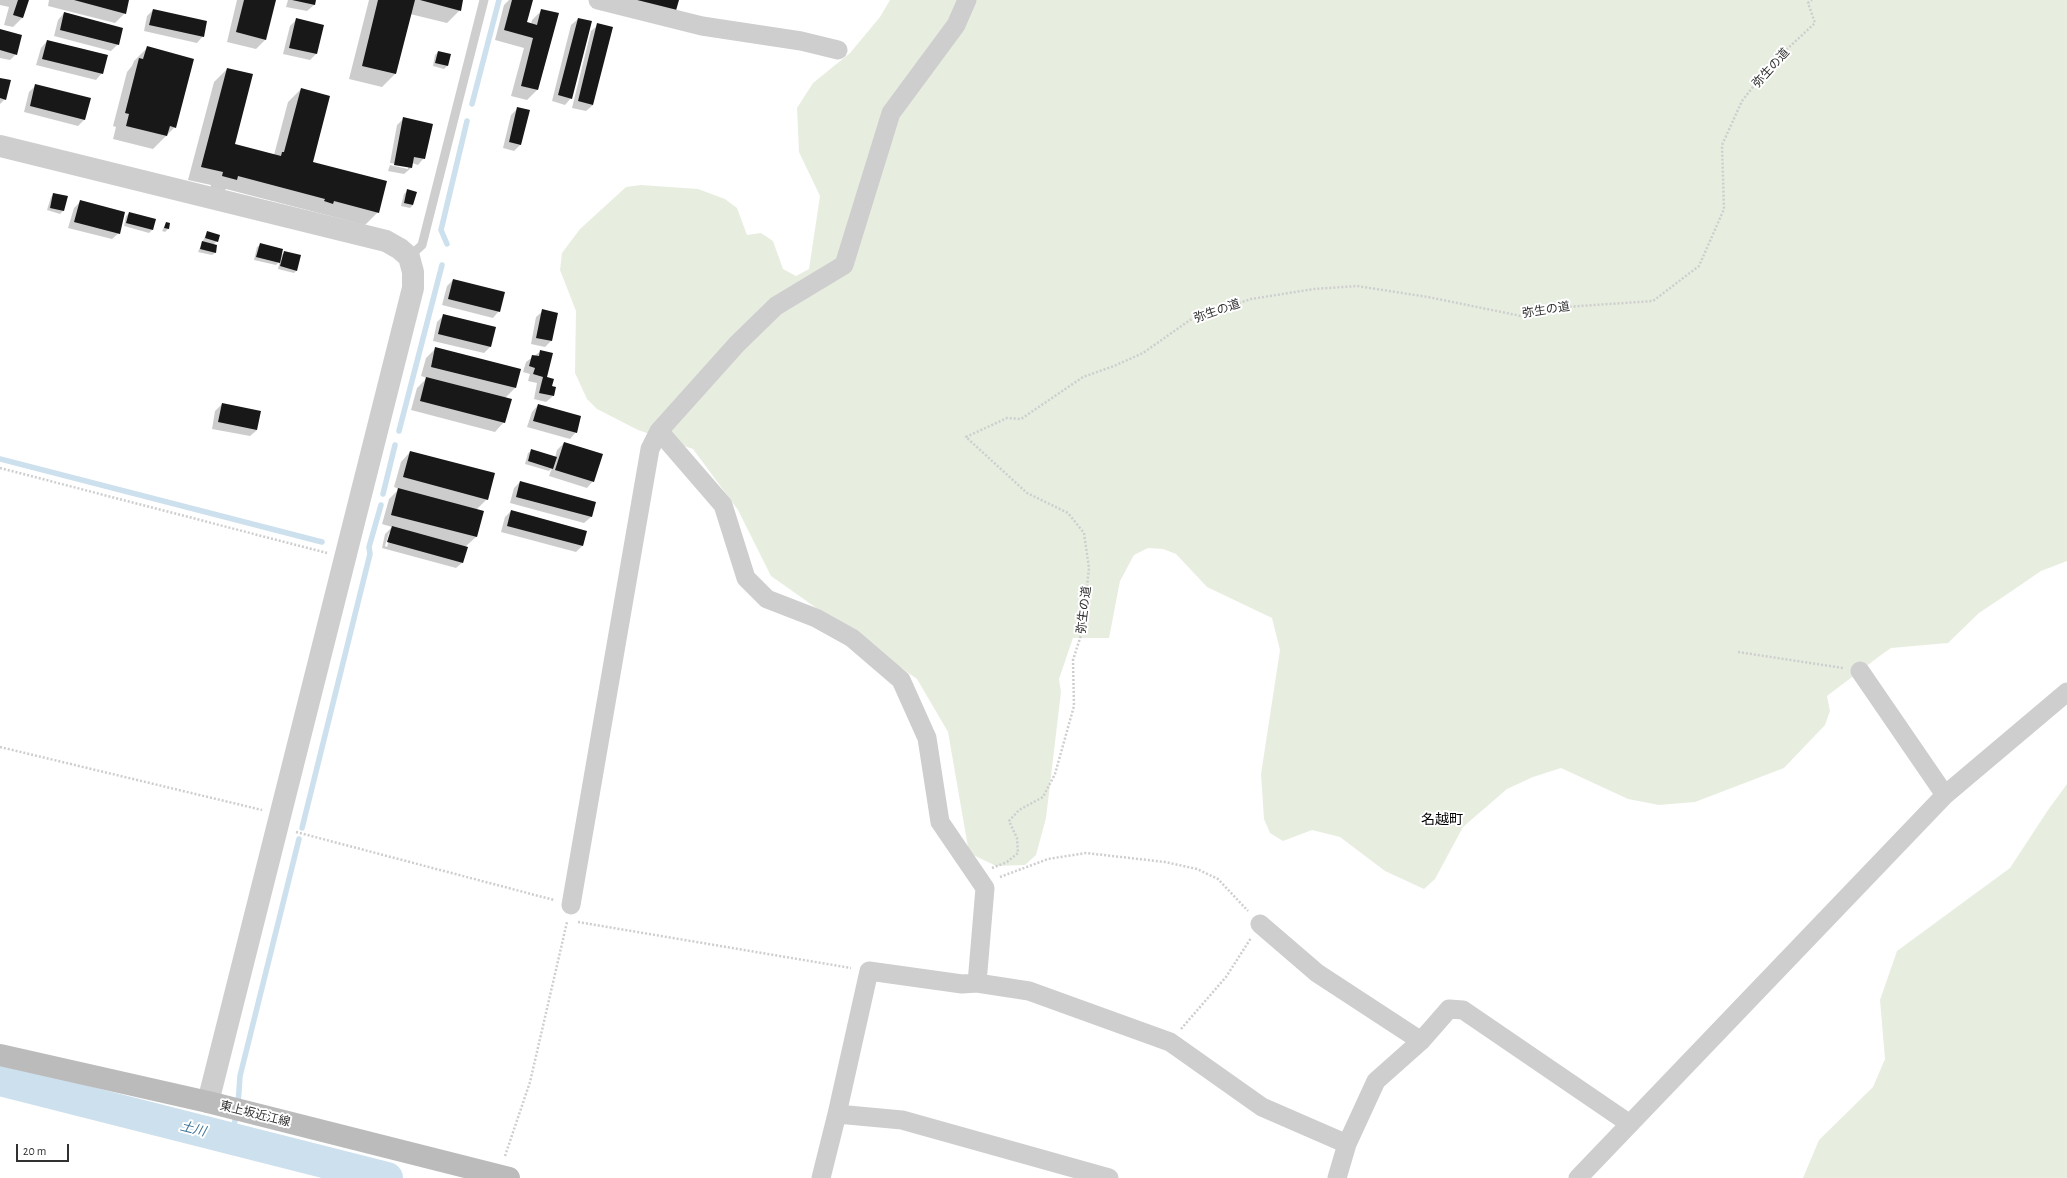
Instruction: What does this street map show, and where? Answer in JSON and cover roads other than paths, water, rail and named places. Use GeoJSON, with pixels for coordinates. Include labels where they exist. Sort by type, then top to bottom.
{"type":"FeatureCollection","features":[{"type":"Feature","properties":{"kind":"main road","name":"東上坂近江線"},"geometry":{"type":"LineString","coordinates":[[0,1055],[224,1107],[501,1177]]}},
{"type":"Feature","properties":{"kind":"street"},"geometry":{"type":"LineString","coordinates":[[598,0],[702,26],[801,40],[838,50]]}},
{"type":"Feature","properties":{"kind":"street"},"geometry":{"type":"LineString","coordinates":[[569,912],[650,449],[659,431],[737,344],[776,306],[844,265],[891,113],[956,26],[967,0]]}},
{"type":"Feature","properties":{"kind":"street"},"geometry":{"type":"LineString","coordinates":[[0,146],[368,236],[386,242],[400,249],[408,257],[414,272],[413,288],[279,821],[224,1107]]}},
{"type":"Feature","properties":{"kind":"street"},"geometry":{"type":"LineString","coordinates":[[659,431],[723,505],[746,578],[767,599],[816,618],[852,638],[901,680],[927,738],[940,822],[985,888],[977,983]]}},
{"type":"Feature","properties":{"kind":"street"},"geometry":{"type":"LineString","coordinates":[[1860,671],[1945,794]]}},
{"type":"Feature","properties":{"kind":"street"},"geometry":{"type":"LineString","coordinates":[[1578,1178],[1945,794],[2067,692]]}},
{"type":"Feature","properties":{"kind":"street"},"geometry":{"type":"LineString","coordinates":[[1260,924],[1317,973],[1421,1041]]}},
{"type":"Feature","properties":{"kind":"street"},"geometry":{"type":"LineString","coordinates":[[821,1178],[869,971],[962,984],[977,983],[1029,991],[1170,1042],[1262,1107],[1347,1144]]}},
{"type":"Feature","properties":{"kind":"street"},"geometry":{"type":"LineString","coordinates":[[1337,1178],[1347,1144],[1376,1081],[1421,1041],[1449,1009],[1464,1010],[1630,1124]]}},
{"type":"Feature","properties":{"kind":"street"},"geometry":{"type":"LineString","coordinates":[[837,1114],[902,1120],[1109,1178]]}},
{"type":"Feature","properties":{"kind":"lane"},"geometry":{"type":"LineString","coordinates":[[408,257],[422,245],[484,0]]}},
{"type":"Feature","properties":{"kind":"waterway"},"geometry":{"type":"LineString","coordinates":[[472,104],[499,0]]}},
{"type":"Feature","properties":{"kind":"waterway"},"geometry":{"type":"LineString","coordinates":[[447,244],[441,230],[467,121]]}},
{"type":"Feature","properties":{"kind":"waterway"},"geometry":{"type":"LineString","coordinates":[[399,431],[442,265]]}},
{"type":"Feature","properties":{"kind":"waterway"},"geometry":{"type":"LineString","coordinates":[[383,494],[395,445]]}},
{"type":"Feature","properties":{"kind":"waterway"},"geometry":{"type":"LineString","coordinates":[[0,459],[322,542]]}},
{"type":"Feature","properties":{"kind":"waterway"},"geometry":{"type":"LineString","coordinates":[[302,828],[370,554],[369,547],[381,505]]}},
{"type":"Feature","properties":{"kind":"waterway"},"geometry":{"type":"LineString","coordinates":[[238,1105],[240,1076],[299,839]]}},
{"type":"Feature","properties":{"kind":"waterway","name":"土川"},"geometry":{"type":"LineString","coordinates":[[0,1080],[387,1178]]}},
{"type":"Feature","properties":{"kind":"waterway"},"geometry":{"type":"LineString","coordinates":[[232,1139],[236,1114]]}},
{"type":"Feature","properties":{"kind":"district","name":"名越町"},"geometry":{"type":"Point","coordinates":[1442,820]}}]}
